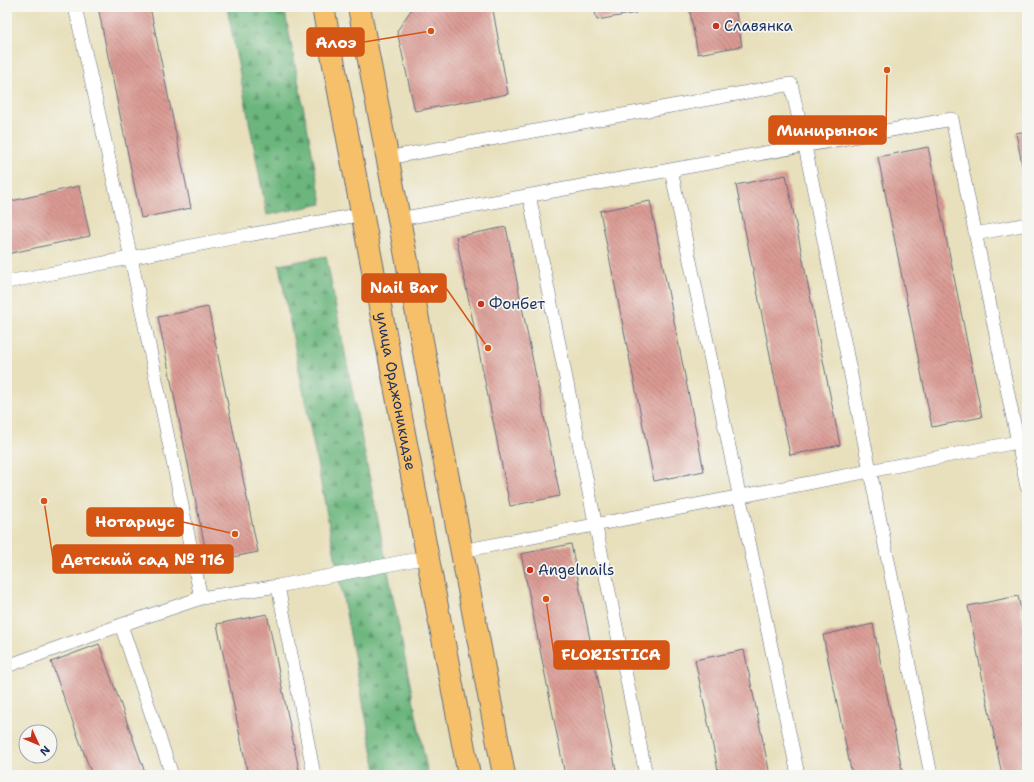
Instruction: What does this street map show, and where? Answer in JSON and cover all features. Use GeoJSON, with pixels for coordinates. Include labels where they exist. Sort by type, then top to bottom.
{"type":"FeatureCollection","features":[{"type":"Feature","properties":{"kind":"main road","name":"улица Орджоникидзе"},"geometry":{"type":"LineString","coordinates":[[323,7],[469,775]]}},
{"type":"Feature","properties":{"kind":"main road"},"geometry":{"type":"LineString","coordinates":[[359,7],[504,775]]}},
{"type":"Feature","properties":{"kind":"lane"},"geometry":{"type":"LineString","coordinates":[[75,7],[131,258],[201,598]]}},
{"type":"Feature","properties":{"kind":"lane"},"geometry":{"type":"LineString","coordinates":[[387,158],[792,84],[931,775]]}},
{"type":"Feature","properties":{"kind":"lane"},"geometry":{"type":"LineString","coordinates":[[399,219],[952,120],[1027,487]]}},
{"type":"Feature","properties":{"kind":"lane"},"geometry":{"type":"LineString","coordinates":[[671,170],[798,775]]}},
{"type":"Feature","properties":{"kind":"lane"},"geometry":{"type":"LineString","coordinates":[[529,195],[646,775]]}},
{"type":"Feature","properties":{"kind":"lane"},"geometry":{"type":"LineString","coordinates":[[7,282],[362,214]]}},
{"type":"Feature","properties":{"kind":"lane"},"geometry":{"type":"LineString","coordinates":[[975,234],[1027,224]]}},
{"type":"Feature","properties":{"kind":"lane"},"geometry":{"type":"LineString","coordinates":[[462,551],[1017,442]]}},
{"type":"Feature","properties":{"kind":"lane"},"geometry":{"type":"LineString","coordinates":[[7,666],[201,598],[278,586],[428,557]]}},
{"type":"Feature","properties":{"kind":"lane"},"geometry":{"type":"LineString","coordinates":[[278,586],[314,775]]}},
{"type":"Feature","properties":{"kind":"lane"},"geometry":{"type":"LineString","coordinates":[[121,625],[172,775]]}},
{"type":"Feature","properties":{"kind":"green space"},"geometry":{"type":"Polygon","coordinates":[[[227,7],[284,7],[322,204],[267,215],[227,7]]]}},
{"type":"Feature","properties":{"kind":"green space"},"geometry":{"type":"Polygon","coordinates":[[[326,256],[428,775],[377,775],[279,265],[326,256]]]}},
{"type":"Feature","properties":{"kind":"building"},"geometry":{"type":"Polygon","coordinates":[[[98,7],[150,7],[191,208],[141,218],[98,7]]]}},
{"type":"Feature","properties":{"kind":"building"},"geometry":{"type":"Polygon","coordinates":[[[413,7],[488,7],[493,10],[508,94],[415,111],[397,31],[413,7]]]}},
{"type":"Feature","properties":{"kind":"building"},"geometry":{"type":"Polygon","coordinates":[[[594,7],[635,7],[636,13],[597,20],[594,7]]]}},
{"type":"Feature","properties":{"kind":"building","name":"Славянка"},"geometry":{"type":"Polygon","coordinates":[[[689,7],[735,7],[742,46],[698,54],[689,7]]]}},
{"type":"Feature","properties":{"kind":"building"},"geometry":{"type":"Polygon","coordinates":[[[1027,131],[1027,179],[1025,180],[1016,133],[1027,131]]]}},
{"type":"Feature","properties":{"kind":"building"},"geometry":{"type":"Polygon","coordinates":[[[928,147],[982,417],[932,427],[878,157],[928,147]]]}},
{"type":"Feature","properties":{"kind":"building"},"geometry":{"type":"Polygon","coordinates":[[[786,175],[840,445],[790,455],[736,185],[786,175]]]}},
{"type":"Feature","properties":{"kind":"building"},"geometry":{"type":"Polygon","coordinates":[[[79,186],[90,236],[7,254],[7,202],[79,186]]]}},
{"type":"Feature","properties":{"kind":"building"},"geometry":{"type":"Polygon","coordinates":[[[650,201],[704,471],[654,481],[600,211],[650,201]]]}},
{"type":"Feature","properties":{"kind":"building"},"geometry":{"type":"Polygon","coordinates":[[[506,227],[560,496],[510,506],[456,237],[506,227]]]}},
{"type":"Feature","properties":{"kind":"building"},"geometry":{"type":"Polygon","coordinates":[[[208,307],[258,552],[208,562],[158,317],[208,307]]]}},
{"type":"Feature","properties":{"kind":"building"},"geometry":{"type":"Polygon","coordinates":[[[571,544],[617,775],[565,775],[521,554],[571,544]]]}},
{"type":"Feature","properties":{"kind":"building"},"geometry":{"type":"Polygon","coordinates":[[[1018,596],[1027,639],[1027,775],[1002,775],[968,606],[1018,596]]]}},
{"type":"Feature","properties":{"kind":"building"},"geometry":{"type":"Polygon","coordinates":[[[267,614],[300,775],[248,775],[217,624],[267,614]]]}},
{"type":"Feature","properties":{"kind":"building"},"geometry":{"type":"Polygon","coordinates":[[[873,624],[903,775],[852,775],[823,635],[873,624]]]}},
{"type":"Feature","properties":{"kind":"building"},"geometry":{"type":"Polygon","coordinates":[[[99,644],[146,775],[92,775],[51,662],[99,644]]]}},
{"type":"Feature","properties":{"kind":"building"},"geometry":{"type":"Polygon","coordinates":[[[744,650],[770,775],[719,775],[695,660],[744,650]]]}},
{"type":"Feature","properties":{"kind":"place","name":"Славянка"},"geometry":{"type":"Point","coordinates":[716,26]}},
{"type":"Feature","properties":{"kind":"place","name":"Алоэ"},"geometry":{"type":"Point","coordinates":[431,31]}},
{"type":"Feature","properties":{"kind":"place","name":"Минирынок"},"geometry":{"type":"Point","coordinates":[887,70]}},
{"type":"Feature","properties":{"kind":"place","name":"Фонбет"},"geometry":{"type":"Point","coordinates":[481,304]}},
{"type":"Feature","properties":{"kind":"place","name":"Nail Bar"},"geometry":{"type":"Point","coordinates":[488,348]}},
{"type":"Feature","properties":{"kind":"place","name":"Детский сад № 116"},"geometry":{"type":"Point","coordinates":[44,501]}},
{"type":"Feature","properties":{"kind":"place","name":"Нотариус"},"geometry":{"type":"Point","coordinates":[235,534]}},
{"type":"Feature","properties":{"kind":"place","name":"Angelnails"},"geometry":{"type":"Point","coordinates":[530,570]}},
{"type":"Feature","properties":{"kind":"place","name":"FLORISTICA"},"geometry":{"type":"Point","coordinates":[546,599]}}]}
